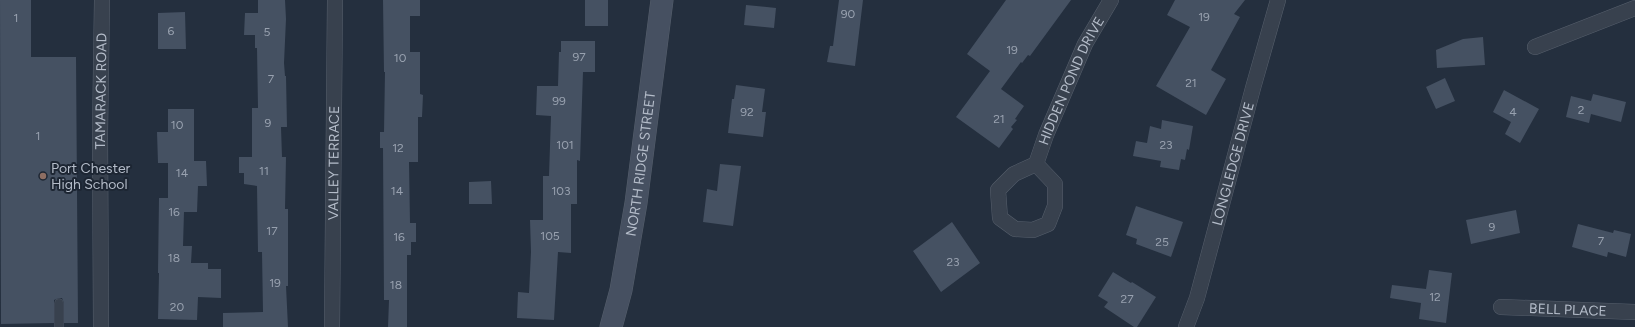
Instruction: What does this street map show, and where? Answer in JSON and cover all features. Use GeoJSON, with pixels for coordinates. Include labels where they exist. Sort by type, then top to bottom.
{"type":"FeatureCollection","features":[{"type":"Feature","properties":{"kind":"street","name":"TAMARACK ROAD"},"geometry":{"type":"LineString","coordinates":[[101,327],[100,134],[102,0]]}},
{"type":"Feature","properties":{"kind":"street","name":"VALLEY TERRACE"},"geometry":{"type":"LineString","coordinates":[[332,327],[335,0]]}},
{"type":"Feature","properties":{"kind":"street","name":"NORTH RIDGE STREET"},"geometry":{"type":"LineString","coordinates":[[611,327],[621,290],[636,203],[662,0]]}},
{"type":"Feature","properties":{"kind":"street","name":"HIDDEN POND DRIVE"},"geometry":{"type":"LineString","coordinates":[[1036,164],[1055,184],[1055,206],[1048,224],[1033,230],[1015,229],[1000,218],[998,190],[1014,174],[1036,164],[1046,135],[1085,44],[1110,0]]}},
{"type":"Feature","properties":{"kind":"street","name":"LONGLEDGE DRIVE"},"geometry":{"type":"LineString","coordinates":[[1186,327],[1197,298],[1278,0]]}},
{"type":"Feature","properties":{"kind":"street"},"geometry":{"type":"LineString","coordinates":[[1535,47],[1635,8]]}},
{"type":"Feature","properties":{"kind":"street","name":"BELL PLACE"},"geometry":{"type":"LineString","coordinates":[[1501,307],[1635,312]]}},
{"type":"Feature","properties":{"kind":"lane"},"geometry":{"type":"LineString","coordinates":[[59,304],[59,327]]}},
{"type":"Feature","properties":{"kind":"building","name":"Port Chester High School"},"geometry":{"type":"Polygon","coordinates":[[[0,0],[31,0],[31,57],[76,57],[78,323],[64,323],[64,303],[62,298],[59,298],[54,300],[54,323],[1,324],[0,0]]]}},
{"type":"Feature","properties":{"kind":"building"},"geometry":{"type":"Polygon","coordinates":[[[258,0],[285,0],[286,19],[284,63],[286,76],[287,127],[281,127],[282,157],[286,157],[285,209],[288,209],[288,286],[286,286],[288,327],[223,327],[223,313],[263,312],[262,252],[258,252],[257,186],[244,184],[244,173],[239,173],[239,157],[252,157],[252,108],[258,108],[257,48],[255,48],[255,35],[244,35],[245,13],[258,13],[258,0]]]}},
{"type":"Feature","properties":{"kind":"building"},"geometry":{"type":"Polygon","coordinates":[[[383,0],[420,0],[420,16],[410,16],[410,52],[420,52],[420,94],[423,95],[422,117],[418,117],[418,162],[409,162],[410,223],[416,223],[416,242],[411,242],[411,255],[407,255],[407,327],[388,327],[389,300],[384,300],[383,148],[380,148],[380,132],[384,132],[385,72],[383,0]]]}},
{"type":"Feature","properties":{"kind":"building"},"geometry":{"type":"Polygon","coordinates":[[[585,0],[608,0],[608,26],[585,26],[585,0]]]}},
{"type":"Feature","properties":{"kind":"building"},"geometry":{"type":"Polygon","coordinates":[[[839,0],[863,0],[855,66],[827,62],[830,46],[833,46],[839,0]]]}},
{"type":"Feature","properties":{"kind":"building"},"geometry":{"type":"Polygon","coordinates":[[[1006,0],[1071,0],[1030,56],[1028,55],[1022,63],[1021,62],[1001,89],[1024,106],[1015,119],[1017,120],[1011,127],[1013,129],[999,148],[956,117],[990,71],[967,54],[1006,0]]]}},
{"type":"Feature","properties":{"kind":"building"},"geometry":{"type":"Polygon","coordinates":[[[1175,0],[1245,0],[1234,14],[1240,17],[1211,70],[1226,79],[1206,115],[1156,86],[1190,27],[1167,15],[1175,0]]]}},
{"type":"Feature","properties":{"kind":"building"},"geometry":{"type":"Polygon","coordinates":[[[746,5],[776,8],[774,28],[744,25],[746,5]]]}},
{"type":"Feature","properties":{"kind":"building"},"geometry":{"type":"Polygon","coordinates":[[[185,12],[186,49],[158,49],[158,13],[185,12]]]}},
{"type":"Feature","properties":{"kind":"building"},"geometry":{"type":"Polygon","coordinates":[[[1483,37],[1485,65],[1437,68],[1436,50],[1463,39],[1483,37]]]}},
{"type":"Feature","properties":{"kind":"building"},"geometry":{"type":"Polygon","coordinates":[[[561,41],[595,41],[595,72],[583,72],[580,161],[577,160],[577,204],[571,204],[571,253],[558,252],[554,320],[517,318],[518,292],[529,293],[531,252],[530,220],[543,220],[543,176],[549,176],[551,116],[536,115],[537,86],[558,86],[559,52],[561,52],[561,41]]]}},
{"type":"Feature","properties":{"kind":"building"},"geometry":{"type":"Polygon","coordinates":[[[1445,78],[1455,101],[1436,109],[1426,87],[1445,78]]]}},
{"type":"Feature","properties":{"kind":"building"},"geometry":{"type":"Polygon","coordinates":[[[736,85],[765,89],[762,112],[766,112],[763,137],[728,133],[732,99],[734,99],[736,85]]]}},
{"type":"Feature","properties":{"kind":"building"},"geometry":{"type":"Polygon","coordinates":[[[1504,90],[1539,109],[1520,143],[1505,134],[1511,122],[1493,112],[1504,90]]]}},
{"type":"Feature","properties":{"kind":"building"},"geometry":{"type":"Polygon","coordinates":[[[1593,94],[1626,102],[1621,122],[1591,114],[1589,123],[1566,117],[1571,96],[1591,101],[1593,94]]]}},
{"type":"Feature","properties":{"kind":"building"},"geometry":{"type":"Polygon","coordinates":[[[168,109],[194,109],[194,161],[206,161],[207,186],[198,186],[197,212],[184,212],[183,246],[192,246],[191,263],[208,263],[208,269],[221,269],[221,298],[198,297],[197,320],[158,319],[159,198],[168,198],[168,163],[158,163],[157,132],[168,132],[168,109]]]}},
{"type":"Feature","properties":{"kind":"building"},"geometry":{"type":"Polygon","coordinates":[[[1162,120],[1193,126],[1189,150],[1187,149],[1185,160],[1181,159],[1179,170],[1160,167],[1161,161],[1133,156],[1136,141],[1147,143],[1150,126],[1161,129],[1162,120]]]}},
{"type":"Feature","properties":{"kind":"building"},"geometry":{"type":"Polygon","coordinates":[[[720,164],[741,166],[733,226],[703,222],[707,189],[717,191],[720,164]]]}},
{"type":"Feature","properties":{"kind":"building"},"geometry":{"type":"Polygon","coordinates":[[[491,181],[492,204],[469,204],[469,182],[491,181]]]}},
{"type":"Feature","properties":{"kind":"building"},"geometry":{"type":"Polygon","coordinates":[[[1136,206],[1183,222],[1171,257],[1136,244],[1137,239],[1126,235],[1136,206]]]}},
{"type":"Feature","properties":{"kind":"building"},"geometry":{"type":"Polygon","coordinates":[[[1516,210],[1520,233],[1471,244],[1466,220],[1516,210]]]}},
{"type":"Feature","properties":{"kind":"building"},"geometry":{"type":"Polygon","coordinates":[[[952,222],[980,263],[941,292],[913,251],[952,222]]]}},
{"type":"Feature","properties":{"kind":"building"},"geometry":{"type":"Polygon","coordinates":[[[1578,224],[1613,233],[1614,230],[1631,234],[1626,257],[1608,252],[1607,257],[1572,247],[1578,224]]]}},
{"type":"Feature","properties":{"kind":"building"},"geometry":{"type":"Polygon","coordinates":[[[1429,270],[1452,273],[1446,323],[1419,319],[1421,303],[1390,298],[1392,285],[1426,289],[1429,270]]]}},
{"type":"Feature","properties":{"kind":"building"},"geometry":{"type":"Polygon","coordinates":[[[1113,272],[1156,297],[1137,327],[1134,327],[1104,307],[1108,302],[1098,296],[1113,272]]]}},
{"type":"Feature","properties":{"kind":"place","name":"Port Chester High School"},"geometry":{"type":"Point","coordinates":[43,176]}}]}
